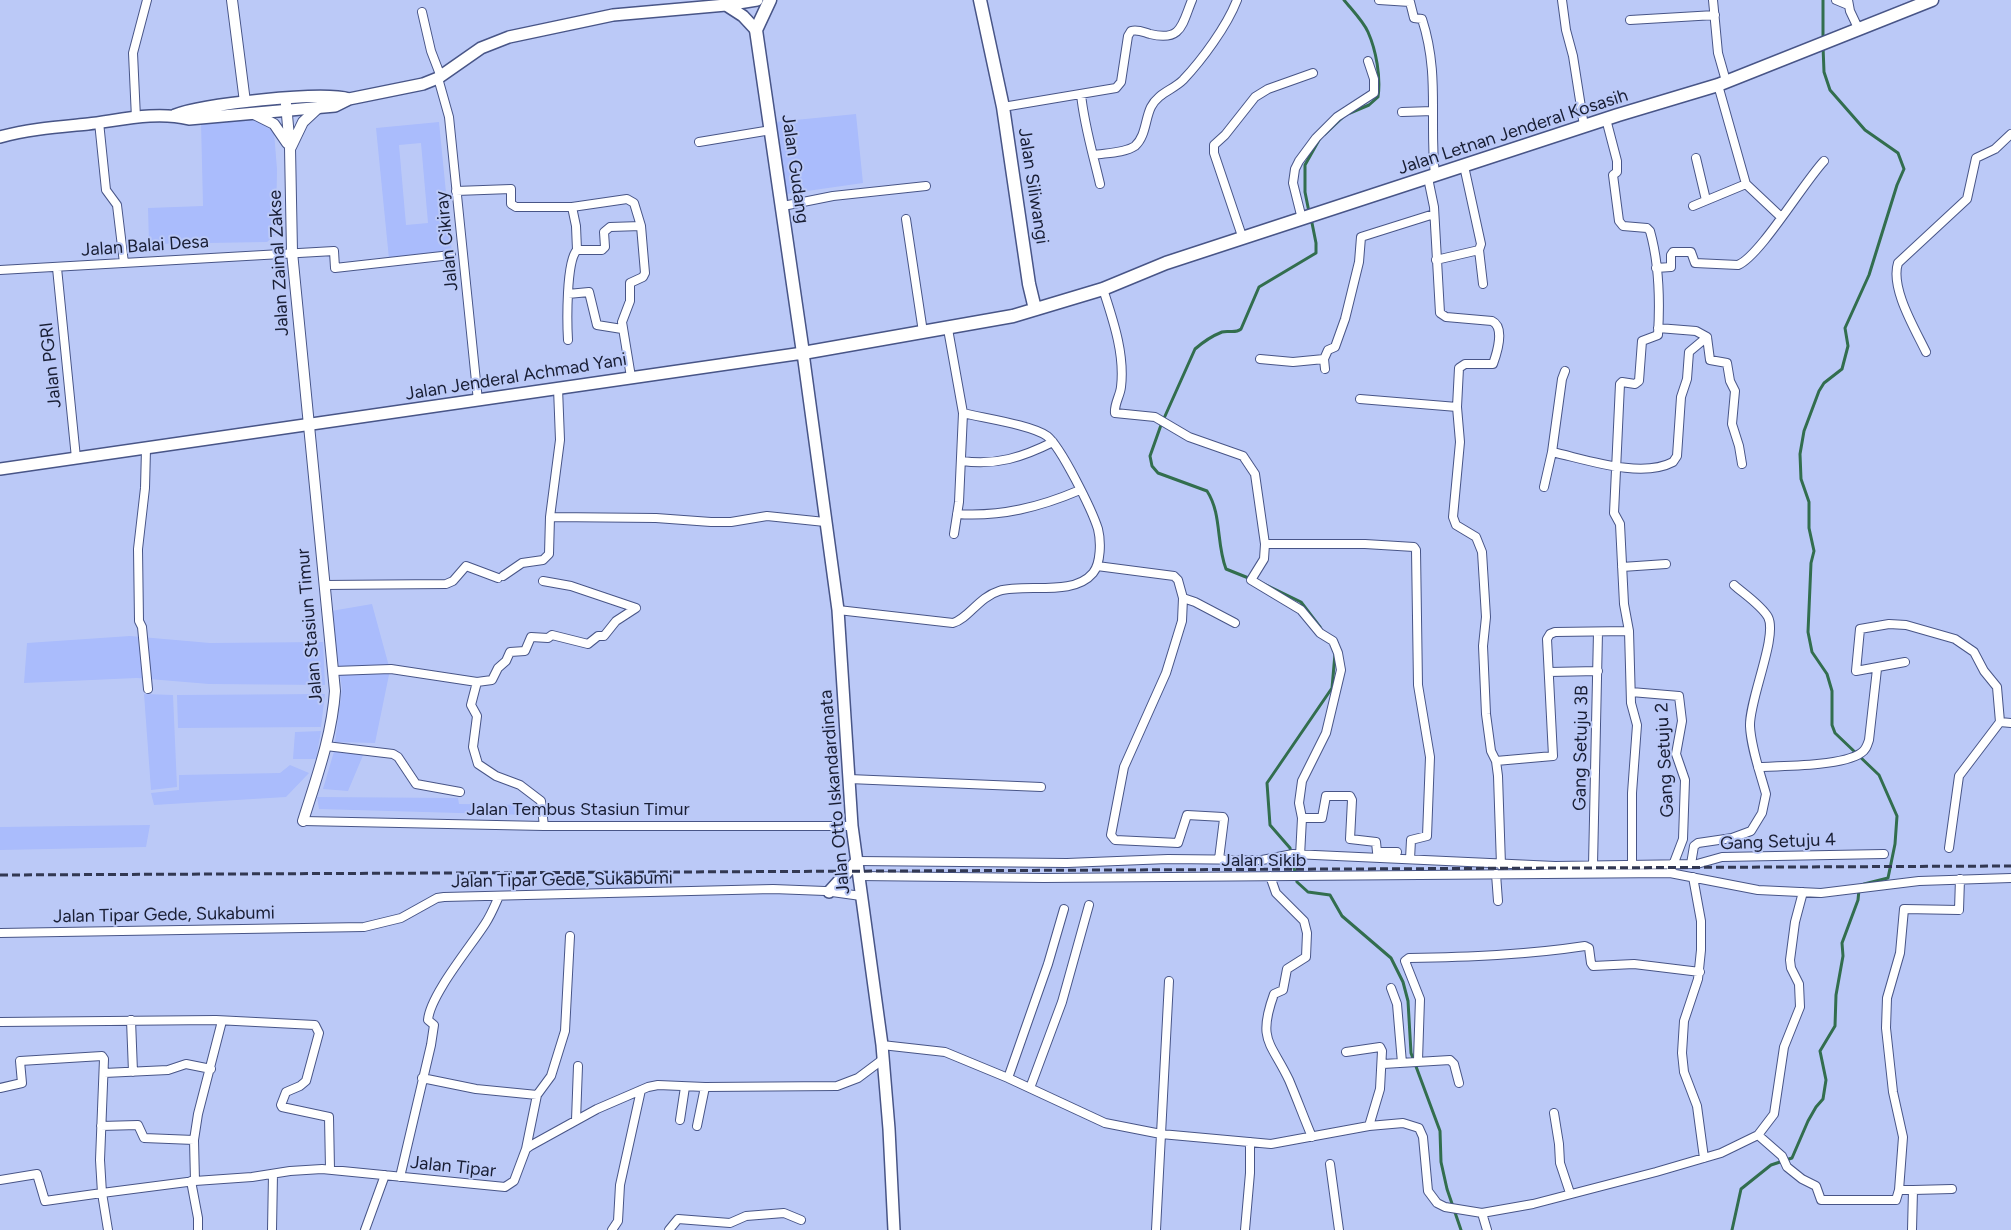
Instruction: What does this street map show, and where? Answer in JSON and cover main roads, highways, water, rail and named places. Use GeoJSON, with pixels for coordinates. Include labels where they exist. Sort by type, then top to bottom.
{"type":"FeatureCollection","features":[{"type":"Feature","properties":{"kind":"highway"},"geometry":{"type":"LineString","coordinates":[[756,30],[770,0]]}},
{"type":"Feature","properties":{"kind":"highway","name":"Jalan Siliwangi"},"geometry":{"type":"LineString","coordinates":[[980,0],[1003,107],[1029,284],[1035,309]]}},
{"type":"Feature","properties":{"kind":"highway","name":"Jalan Letnan Jenderal Kosasih"},"geometry":{"type":"LineString","coordinates":[[1035,309],[1103,289],[1166,263],[1584,126],[1722,83],[1932,0]]}},
{"type":"Feature","properties":{"kind":"highway","name":"Jalan Gudang"},"geometry":{"type":"LineString","coordinates":[[756,30],[803,353]]}},
{"type":"Feature","properties":{"kind":"highway","name":"Jalan Jenderal Achmad Yani"},"geometry":{"type":"LineString","coordinates":[[803,353],[948,329],[1035,309]]}},
{"type":"Feature","properties":{"kind":"main road"},"geometry":{"type":"LineString","coordinates":[[286,105],[318,108],[335,106],[348,99],[423,84],[439,78],[481,48],[509,36],[613,15],[726,5],[757,0]]}},
{"type":"Feature","properties":{"kind":"main road"},"geometry":{"type":"LineString","coordinates":[[726,5],[743,16],[756,30]]}},
{"type":"Feature","properties":{"kind":"main road"},"geometry":{"type":"LineString","coordinates":[[0,137],[54,127],[173,115],[191,110],[286,105],[330,95],[348,99]]}},
{"type":"Feature","properties":{"kind":"main road","name":"Jalan Jenderal Achmad Yani"},"geometry":{"type":"LineString","coordinates":[[0,469],[308,424],[478,402],[558,388],[803,353]]}},
{"type":"Feature","properties":{"kind":"main road","name":"Jalan Otto Iskandardinata"},"geometry":{"type":"LineString","coordinates":[[803,353],[818,448],[825,522],[838,610],[852,826],[882,1045],[889,1129],[894,1230]]}},
{"type":"Feature","properties":{"kind":"main road"},"geometry":{"type":"LineString","coordinates":[[829,892],[856,860]]}},
{"type":"Feature","properties":{"kind":"waterway"},"geometry":{"type":"LineString","coordinates":[[1344,0],[1368,32],[1375,55],[1379,81],[1378,97],[1369,105],[1350,113]]}},
{"type":"Feature","properties":{"kind":"waterway"},"geometry":{"type":"LineString","coordinates":[[1823,0],[1823,39]]}},
{"type":"Feature","properties":{"kind":"waterway"},"geometry":{"type":"LineString","coordinates":[[1823,46],[1824,72],[1830,90],[1865,130],[1898,153],[1904,169],[1897,185],[1869,275],[1845,328],[1848,346],[1842,369],[1824,383],[1819,391],[1804,431],[1800,454],[1801,479],[1809,502],[1809,528],[1814,551],[1811,563],[1808,632],[1812,652],[1827,674],[1832,691],[1832,725],[1835,733],[1879,775],[1897,816],[1895,844],[1888,878],[1864,884]]}},
{"type":"Feature","properties":{"kind":"waterway"},"geometry":{"type":"LineString","coordinates":[[1325,134],[1344,116]]}},
{"type":"Feature","properties":{"kind":"waterway"},"geometry":{"type":"LineString","coordinates":[[1309,212],[1305,192],[1305,165],[1319,140]]}},
{"type":"Feature","properties":{"kind":"waterway"},"geometry":{"type":"LineString","coordinates":[[1251,579],[1226,569],[1215,509],[1207,491],[1158,473],[1152,466],[1150,456],[1161,425],[1195,349],[1218,334],[1241,329],[1259,287],[1316,253],[1311,218]]}},
{"type":"Feature","properties":{"kind":"waterway"},"geometry":{"type":"LineString","coordinates":[[1264,584],[1301,602],[1320,627]]}},
{"type":"Feature","properties":{"kind":"waterway"},"geometry":{"type":"LineString","coordinates":[[1335,654],[1332,688],[1267,783],[1270,825],[1290,848],[1297,882],[1308,892],[1330,895],[1342,916],[1391,958],[1403,982],[1408,1001],[1411,1053],[1440,1131],[1441,1162],[1447,1189],[1461,1230]]}},
{"type":"Feature","properties":{"kind":"waterway"},"geometry":{"type":"LineString","coordinates":[[1732,1230],[1741,1189],[1771,1165],[1792,1158],[1808,1121],[1823,1099],[1826,1080],[1820,1051],[1835,1026],[1836,995],[1843,956],[1842,943],[1858,900],[1859,890]]}},
{"type":"Feature","properties":{"kind":"railway"},"geometry":{"type":"LineString","coordinates":[[0,875],[2011,866]]}}]}
